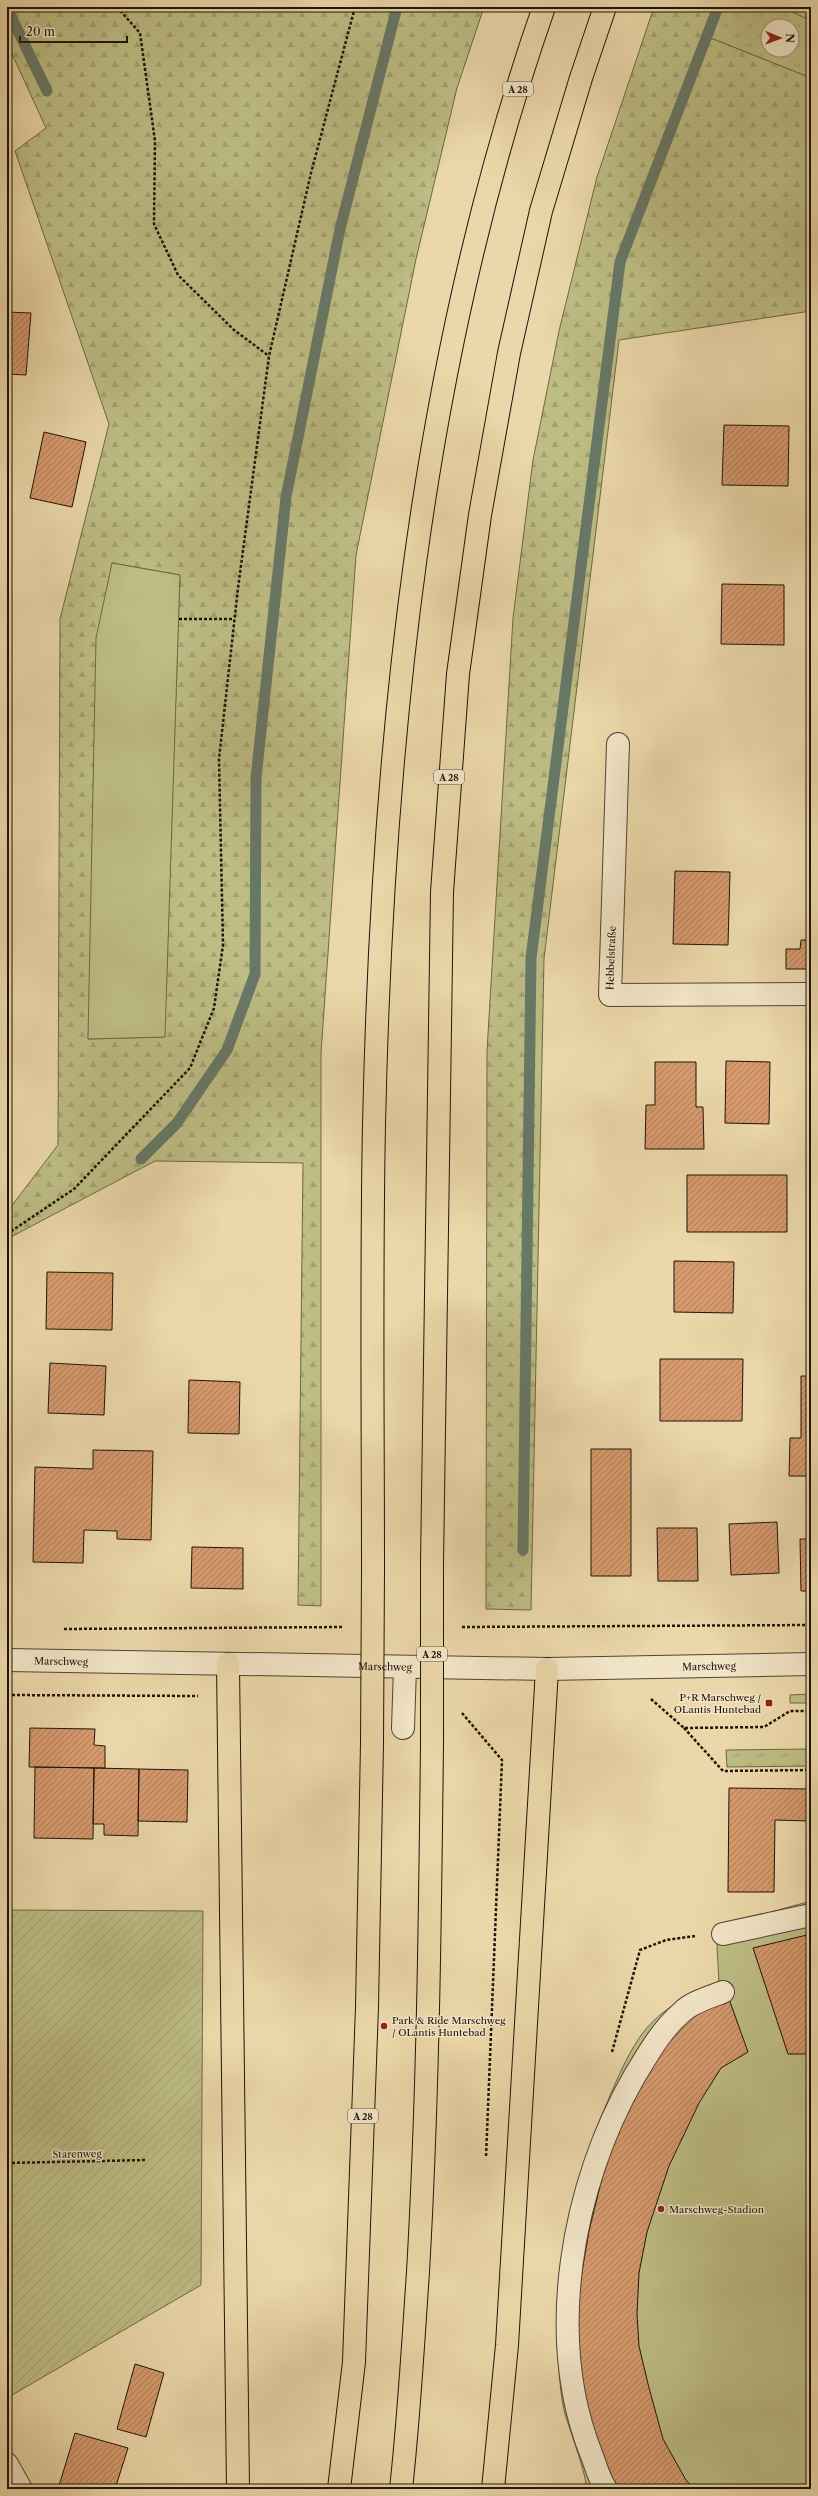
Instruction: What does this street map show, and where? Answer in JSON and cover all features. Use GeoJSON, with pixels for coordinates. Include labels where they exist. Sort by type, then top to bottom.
{"type":"FeatureCollection","features":[{"type":"Feature","properties":{"kind":"highway","name":"A 28"},"geometry":{"type":"LineString","coordinates":[[340,2489],[354,2362],[367,2007],[373,1569],[374,1124],[390,781],[401,670],[423,509],[450,351],[494,171],[544,7]]}},
{"type":"Feature","properties":{"kind":"highway","name":"A 28"},"geometry":{"type":"LineString","coordinates":[[401,2489],[409,2420],[420,2230],[429,2001],[432,1564],[442,892],[448,784],[458,674],[480,515],[509,353],[541,211],[581,78],[605,7]]}},
{"type":"Feature","properties":{"kind":"highway"},"geometry":{"type":"LineString","coordinates":[[228,1664],[238,2489]]}},
{"type":"Feature","properties":{"kind":"highway"},"geometry":{"type":"LineString","coordinates":[[493,2489],[507,2345],[547,1669]]}},
{"type":"Feature","properties":{"kind":"street","name":"Hebbelstraße"},"geometry":{"type":"LineString","coordinates":[[618,744],[610,995],[811,994]]}},
{"type":"Feature","properties":{"kind":"street","name":"Marschweg"},"geometry":{"type":"LineString","coordinates":[[7,1660],[547,1669],[811,1664]]}},
{"type":"Feature","properties":{"kind":"street"},"geometry":{"type":"LineString","coordinates":[[403,1728],[405,1667]]}},
{"type":"Feature","properties":{"kind":"street"},"geometry":{"type":"LineString","coordinates":[[723,1934],[811,1915]]}},
{"type":"Feature","properties":{"kind":"street"},"geometry":{"type":"LineString","coordinates":[[606,2489],[582,2432],[572,2374],[567,2315],[574,2252],[587,2186],[617,2107],[656,2041],[683,2010],[723,1992]]}},
{"type":"Feature","properties":{"kind":"street"},"geometry":{"type":"LineString","coordinates":[[7,2464],[21,2489]]}},
{"type":"Feature","properties":{"kind":"path"},"geometry":{"type":"LineString","coordinates":[[117,7],[140,32],[155,141],[154,224],[178,275],[234,330],[269,356]]}},
{"type":"Feature","properties":{"kind":"path"},"geometry":{"type":"LineString","coordinates":[[7,1234],[74,1189],[190,1068],[214,1008],[223,945],[219,759],[234,620],[269,356],[311,173],[356,7]]}},
{"type":"Feature","properties":{"kind":"path"},"geometry":{"type":"LineString","coordinates":[[178,619],[234,620]]}},
{"type":"Feature","properties":{"kind":"path"},"geometry":{"type":"LineString","coordinates":[[7,805],[11,806]]}},
{"type":"Feature","properties":{"kind":"path"},"geometry":{"type":"LineString","coordinates":[[653,1699],[684,1728],[724,1771],[811,1770]]}},
{"type":"Feature","properties":{"kind":"path"},"geometry":{"type":"LineString","coordinates":[[459,1709],[502,1760],[485,2165]]}},
{"type":"Feature","properties":{"kind":"path"},"geometry":{"type":"LineString","coordinates":[[684,1728],[764,1726],[790,1711],[811,1711]]}},
{"type":"Feature","properties":{"kind":"path","name":"Starenweg"},"geometry":{"type":"LineString","coordinates":[[7,2163],[147,2160]]}},
{"type":"Feature","properties":{"kind":"green space"},"geometry":{"type":"Polygon","coordinates":[[[7,7],[484,7],[457,88],[416,259],[356,555],[321,1053],[321,1606],[298,1605],[303,1163],[155,1161],[7,1239],[7,1212],[58,1145],[60,619],[109,424],[15,151],[46,128],[7,43],[7,7]],[[112,563],[88,1039],[164,1037],[180,575],[112,563]]]}},
{"type":"Feature","properties":{"kind":"green space"},"geometry":{"type":"Polygon","coordinates":[[[654,7],[721,7],[708,37],[811,78],[811,311],[619,340],[544,959],[531,1610],[486,1609],[487,1051],[513,618],[533,460],[559,331],[597,177],[654,7]]]}},
{"type":"Feature","properties":{"kind":"green space"},"geometry":{"type":"Polygon","coordinates":[[[721,7],[783,7],[811,21],[811,78],[761,58],[800,58],[800,18],[760,18],[760,58],[708,37],[721,7]]]}},
{"type":"Feature","properties":{"kind":"green space"},"geometry":{"type":"Polygon","coordinates":[[[783,7],[811,7],[811,21],[783,7]]]}},
{"type":"Feature","properties":{"kind":"green space"},"geometry":{"type":"Polygon","coordinates":[[[112,563],[180,575],[165,1037],[88,1039],[96,638],[112,563]]]}},
{"type":"Feature","properties":{"kind":"green space"},"geometry":{"type":"Polygon","coordinates":[[[811,1694],[811,1703],[790,1703],[790,1695],[811,1694]]]}},
{"type":"Feature","properties":{"kind":"green space"},"geometry":{"type":"Polygon","coordinates":[[[811,1749],[811,1766],[727,1767],[726,1750],[811,1749]]]}},
{"type":"Feature","properties":{"kind":"green space","name":"Marschweg-Stadion"},"geometry":{"type":"Polygon","coordinates":[[[811,1901],[811,2489],[586,2489],[584,2475],[565,2414],[562,2397],[557,2334],[557,2299],[566,2230],[574,2196],[596,2130],[616,2082],[628,2057],[642,2034],[658,2016],[677,2003],[719,1983],[716,1927],[811,1901]]]}},
{"type":"Feature","properties":{"kind":"green space"},"geometry":{"type":"Polygon","coordinates":[[[7,1910],[203,1911],[201,2285],[7,2398],[7,1910]]]}},
{"type":"Feature","properties":{"kind":"building"},"geometry":{"type":"Polygon","coordinates":[[[7,312],[31,313],[26,375],[7,374],[7,312]]]}},
{"type":"Feature","properties":{"kind":"building"},"geometry":{"type":"Polygon","coordinates":[[[724,425],[789,426],[788,486],[722,485],[724,425]]]}},
{"type":"Feature","properties":{"kind":"building"},"geometry":{"type":"Polygon","coordinates":[[[44,432],[86,442],[72,507],[30,498],[44,432]]]}},
{"type":"Feature","properties":{"kind":"building"},"geometry":{"type":"Polygon","coordinates":[[[722,584],[784,585],[784,645],[721,644],[722,584]]]}},
{"type":"Feature","properties":{"kind":"building"},"geometry":{"type":"Polygon","coordinates":[[[675,871],[730,872],[728,945],[673,944],[675,871]]]}},
{"type":"Feature","properties":{"kind":"building"},"geometry":{"type":"Polygon","coordinates":[[[801,940],[811,940],[811,969],[786,969],[786,949],[800,949],[801,940]]]}},
{"type":"Feature","properties":{"kind":"building"},"geometry":{"type":"Polygon","coordinates":[[[726,1061],[770,1062],[769,1124],[725,1123],[726,1061]]]}},
{"type":"Feature","properties":{"kind":"building"},"geometry":{"type":"Polygon","coordinates":[[[655,1062],[696,1062],[696,1107],[703,1107],[704,1149],[645,1149],[646,1105],[655,1105],[655,1062]]]}},
{"type":"Feature","properties":{"kind":"building"},"geometry":{"type":"Polygon","coordinates":[[[687,1175],[787,1175],[787,1232],[687,1232],[687,1175]]]}},
{"type":"Feature","properties":{"kind":"building"},"geometry":{"type":"Polygon","coordinates":[[[674,1261],[734,1262],[733,1313],[674,1312],[674,1261]]]}},
{"type":"Feature","properties":{"kind":"building"},"geometry":{"type":"Polygon","coordinates":[[[47,1272],[113,1273],[112,1330],[46,1329],[47,1272]]]}},
{"type":"Feature","properties":{"kind":"building"},"geometry":{"type":"Polygon","coordinates":[[[660,1359],[743,1359],[742,1421],[660,1421],[660,1359]]]}},
{"type":"Feature","properties":{"kind":"building"},"geometry":{"type":"Polygon","coordinates":[[[50,1363],[106,1366],[104,1415],[48,1413],[50,1363]]]}},
{"type":"Feature","properties":{"kind":"building"},"geometry":{"type":"Polygon","coordinates":[[[801,1376],[811,1376],[811,1476],[789,1476],[790,1438],[801,1438],[801,1376]]]}},
{"type":"Feature","properties":{"kind":"building"},"geometry":{"type":"Polygon","coordinates":[[[189,1380],[240,1382],[239,1434],[188,1433],[189,1380]]]}},
{"type":"Feature","properties":{"kind":"building"},"geometry":{"type":"Polygon","coordinates":[[[591,1449],[631,1449],[631,1576],[591,1576],[591,1449]]]}},
{"type":"Feature","properties":{"kind":"building"},"geometry":{"type":"Polygon","coordinates":[[[93,1450],[153,1451],[151,1540],[117,1539],[117,1531],[84,1530],[83,1563],[33,1562],[35,1467],[93,1469],[93,1450]]]}},
{"type":"Feature","properties":{"kind":"building"},"geometry":{"type":"Polygon","coordinates":[[[777,1522],[779,1573],[731,1575],[729,1524],[777,1522]]]}},
{"type":"Feature","properties":{"kind":"building"},"geometry":{"type":"Polygon","coordinates":[[[657,1528],[697,1528],[698,1581],[658,1581],[657,1528]]]}},
{"type":"Feature","properties":{"kind":"building"},"geometry":{"type":"Polygon","coordinates":[[[800,1539],[811,1539],[811,1591],[801,1591],[800,1539]]]}},
{"type":"Feature","properties":{"kind":"building"},"geometry":{"type":"Polygon","coordinates":[[[192,1547],[243,1548],[243,1589],[191,1588],[192,1547]]]}},
{"type":"Feature","properties":{"kind":"building"},"geometry":{"type":"Polygon","coordinates":[[[30,1728],[95,1729],[94,1745],[105,1746],[105,1768],[29,1767],[30,1728]]]}},
{"type":"Feature","properties":{"kind":"building"},"geometry":{"type":"Polygon","coordinates":[[[35,1767],[94,1768],[93,1839],[34,1838],[35,1767]]]}},
{"type":"Feature","properties":{"kind":"building"},"geometry":{"type":"Polygon","coordinates":[[[94,1768],[139,1769],[138,1836],[104,1835],[104,1824],[93,1824],[94,1768]]]}},
{"type":"Feature","properties":{"kind":"building"},"geometry":{"type":"Polygon","coordinates":[[[139,1769],[188,1770],[187,1822],[138,1821],[139,1769]]]}},
{"type":"Feature","properties":{"kind":"building"},"geometry":{"type":"Polygon","coordinates":[[[729,1788],[811,1789],[811,1821],[775,1820],[774,1892],[728,1892],[729,1788]]]}},
{"type":"Feature","properties":{"kind":"building"},"geometry":{"type":"Polygon","coordinates":[[[811,1934],[811,2054],[788,2054],[753,1948],[811,1934]]]}},
{"type":"Feature","properties":{"kind":"building"},"geometry":{"type":"Polygon","coordinates":[[[729,1999],[748,2052],[721,2068],[699,2103],[669,2166],[647,2232],[639,2273],[637,2314],[639,2346],[648,2384],[663,2439],[686,2480],[694,2489],[618,2489],[598,2451],[583,2391],[578,2338],[579,2289],[589,2231],[605,2166],[636,2088],[658,2051],[689,2018],[729,1999]]]}},
{"type":"Feature","properties":{"kind":"building"},"geometry":{"type":"Polygon","coordinates":[[[135,2364],[164,2373],[146,2437],[117,2429],[135,2364]]]}},
{"type":"Feature","properties":{"kind":"building"},"geometry":{"type":"Polygon","coordinates":[[[75,2433],[128,2448],[115,2489],[58,2489],[75,2433]]]}},
{"type":"Feature","properties":{"kind":"waterway"},"geometry":{"type":"LineString","coordinates":[[141,1159],[177,1123],[227,1050],[255,974],[256,778],[286,497],[340,229],[397,7]]}},
{"type":"Feature","properties":{"kind":"waterway"},"geometry":{"type":"LineString","coordinates":[[523,1550],[531,958],[620,262],[718,7]]}},
{"type":"Feature","properties":{"kind":"waterway"},"geometry":{"type":"LineString","coordinates":[[7,8],[47,91]]}},
{"type":"Feature","properties":{"kind":"place","name":"P+R Marschweg / OLantis Huntebad"},"geometry":{"type":"Point","coordinates":[769,1703]}},
{"type":"Feature","properties":{"kind":"place","name":"Park & Ride Marschweg / OLantis Huntebad"},"geometry":{"type":"Point","coordinates":[384,2026]}},
{"type":"Feature","properties":{"kind":"place","name":"Marschweg-Stadion"},"geometry":{"type":"Point","coordinates":[661,2209]}}]}
